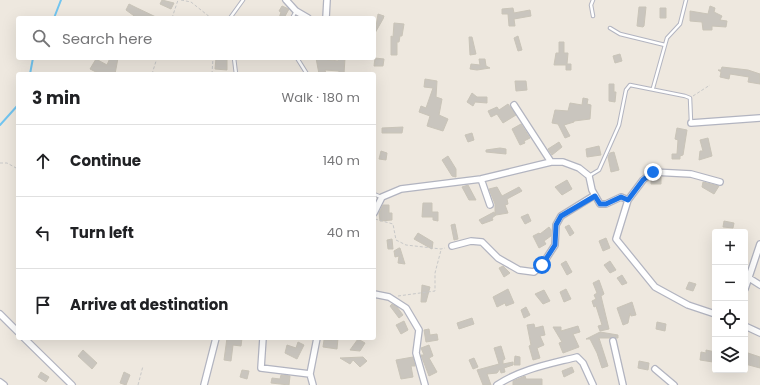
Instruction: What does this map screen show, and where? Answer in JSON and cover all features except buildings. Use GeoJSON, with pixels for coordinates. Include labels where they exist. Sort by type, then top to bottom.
{"type":"FeatureCollection","features":[{"type":"Feature","properties":{"kind":"street"},"geometry":{"type":"LineString","coordinates":[[286,0],[296,11],[305,16]]}},
{"type":"Feature","properties":{"kind":"street"},"geometry":{"type":"LineString","coordinates":[[326,16],[327,0]]}},
{"type":"Feature","properties":{"kind":"street"},"geometry":{"type":"LineString","coordinates":[[514,105],[551,162]]}},
{"type":"Feature","properties":{"kind":"street"},"geometry":{"type":"LineString","coordinates":[[691,123],[760,118]]}},
{"type":"Feature","properties":{"kind":"street"},"geometry":{"type":"LineString","coordinates":[[376,209],[382,198],[400,189],[481,179],[551,162],[574,165],[589,176],[595,196],[600,204],[606,204],[621,197],[628,200]]}},
{"type":"Feature","properties":{"kind":"street"},"geometry":{"type":"LineString","coordinates":[[712,313],[688,305],[655,287],[616,239],[628,200],[643,180],[653,172],[690,174],[720,182]]}},
{"type":"Feature","properties":{"kind":"street"},"geometry":{"type":"LineString","coordinates":[[481,179],[490,205]]}},
{"type":"Feature","properties":{"kind":"street"},"geometry":{"type":"LineString","coordinates":[[452,246],[471,241],[482,242],[498,258],[519,270],[534,272],[542,265],[555,245],[556,225],[561,216],[595,196]]}},
{"type":"Feature","properties":{"kind":"street"},"geometry":{"type":"LineString","coordinates":[[760,244],[749,278],[760,285]]}},
{"type":"Feature","properties":{"kind":"street"},"geometry":{"type":"LineString","coordinates":[[376,294],[389,297],[406,308],[419,330],[416,353],[425,385]]}},
{"type":"Feature","properties":{"kind":"street"},"geometry":{"type":"LineString","coordinates":[[0,314],[16,330]]}},
{"type":"Feature","properties":{"kind":"street"},"geometry":{"type":"LineString","coordinates":[[748,327],[760,333]]}},
{"type":"Feature","properties":{"kind":"street"},"geometry":{"type":"LineString","coordinates":[[26,340],[72,385]]}},
{"type":"Feature","properties":{"kind":"street"},"geometry":{"type":"LineString","coordinates":[[204,385],[215,340]]}},
{"type":"Feature","properties":{"kind":"street"},"geometry":{"type":"LineString","coordinates":[[263,340],[261,368],[310,374]]}},
{"type":"Feature","properties":{"kind":"street"},"geometry":{"type":"LineString","coordinates":[[313,385],[310,374],[317,340]]}},
{"type":"Feature","properties":{"kind":"street"},"geometry":{"type":"LineString","coordinates":[[613,341],[623,385]]}},
{"type":"Feature","properties":{"kind":"street"},"geometry":{"type":"LineString","coordinates":[[497,385],[508,377],[577,357],[583,363],[593,385]]}},
{"type":"Feature","properties":{"kind":"street"},"geometry":{"type":"LineString","coordinates":[[655,369],[674,385]]}},
{"type":"Feature","properties":{"kind":"street"},"geometry":{"type":"LineString","coordinates":[[0,382],[4,385]]}},
{"type":"Feature","properties":{"kind":"lane"},"geometry":{"type":"LineString","coordinates":[[231,16],[243,0]]}},
{"type":"Feature","properties":{"kind":"lane"},"geometry":{"type":"LineString","coordinates":[[593,0],[591,5],[594,16]]}},
{"type":"Feature","properties":{"kind":"lane"},"geometry":{"type":"LineString","coordinates":[[653,88],[667,38],[680,24],[686,0]]}},
{"type":"Feature","properties":{"kind":"lane"},"geometry":{"type":"LineString","coordinates":[[293,16],[296,11]]}},
{"type":"Feature","properties":{"kind":"lane"},"geometry":{"type":"LineString","coordinates":[[610,28],[620,34],[665,45]]}},
{"type":"Feature","properties":{"kind":"lane"},"geometry":{"type":"LineString","coordinates":[[234,60],[236,72]]}},
{"type":"Feature","properties":{"kind":"lane"},"geometry":{"type":"LineString","coordinates":[[298,60],[306,72]]}},
{"type":"Feature","properties":{"kind":"lane"},"geometry":{"type":"LineString","coordinates":[[589,176],[599,170],[619,125],[626,90],[630,85],[653,88],[690,98],[691,123]]}},
{"type":"Feature","properties":{"kind":"lane"},"geometry":{"type":"LineString","coordinates":[[376,195],[382,198]]}},
{"type":"Feature","properties":{"kind":"path"},"geometry":{"type":"LineString","coordinates":[[173,16],[178,0]]}},
{"type":"Feature","properties":{"kind":"path"},"geometry":{"type":"LineString","coordinates":[[181,0],[191,2],[208,16]]}},
{"type":"Feature","properties":{"kind":"path"},"geometry":{"type":"LineString","coordinates":[[153,72],[156,60]]}},
{"type":"Feature","properties":{"kind":"path"},"geometry":{"type":"LineString","coordinates":[[212,72],[213,60]]}},
{"type":"Feature","properties":{"kind":"path"},"geometry":{"type":"LineString","coordinates":[[690,98],[710,85]]}},
{"type":"Feature","properties":{"kind":"path"},"geometry":{"type":"LineString","coordinates":[[0,163],[7,162],[16,168]]}},
{"type":"Feature","properties":{"kind":"path"},"geometry":{"type":"LineString","coordinates":[[376,220],[394,224],[396,240],[406,245],[441,249],[435,273],[435,291],[389,297]]}},
{"type":"Feature","properties":{"kind":"path"},"geometry":{"type":"LineString","coordinates":[[138,385],[143,366]]}},
{"type":"Feature","properties":{"kind":"waterway"},"geometry":{"type":"LineString","coordinates":[[55,16],[61,0]]}},
{"type":"Feature","properties":{"kind":"waterway"},"geometry":{"type":"LineString","coordinates":[[30,72],[33,60]]}},
{"type":"Feature","properties":{"kind":"waterway"},"geometry":{"type":"LineString","coordinates":[[0,125],[16,107]]}},
{"type":"Feature","properties":{"kind":"route"},"geometry":{"type":"LineString","coordinates":[[542,265],[555,245],[556,225],[561,216],[595,196],[600,204],[606,204],[621,197],[628,200],[643,180],[653,172]]}}]}
